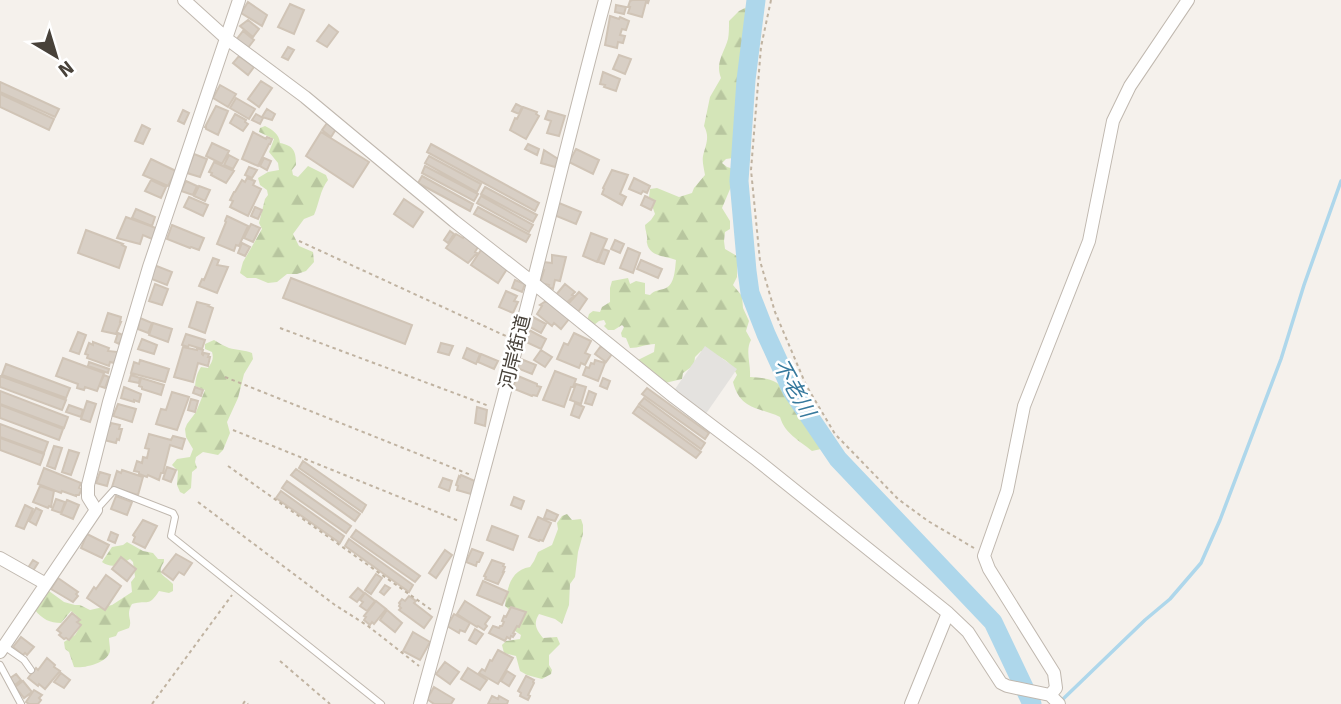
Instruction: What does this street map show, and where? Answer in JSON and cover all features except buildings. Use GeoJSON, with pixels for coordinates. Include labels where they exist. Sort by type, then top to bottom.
{"type":"FeatureCollection","features":[{"type":"Feature","properties":{"kind":"street"},"geometry":{"type":"LineString","coordinates":[[184,0],[227,39],[305,97],[454,221],[948,613],[968,632],[1001,683],[1054,700],[1054,673],[989,569],[984,554],[1007,491],[1024,406],[1089,241],[1113,121],[1130,86],[1188,0]]}},
{"type":"Feature","properties":{"kind":"street"},"geometry":{"type":"LineString","coordinates":[[2,649],[96,510],[88,497],[88,485],[108,402],[149,267],[239,0]]}},
{"type":"Feature","properties":{"kind":"street","name":"河岸街道"},"geometry":{"type":"LineString","coordinates":[[420,704],[482,480],[573,118],[606,0]]}},
{"type":"Feature","properties":{"kind":"street"},"geometry":{"type":"LineString","coordinates":[[0,558],[46,584]]}},
{"type":"Feature","properties":{"kind":"street"},"geometry":{"type":"LineString","coordinates":[[911,704],[948,613]]}},
{"type":"Feature","properties":{"kind":"lane"},"geometry":{"type":"LineString","coordinates":[[96,510],[114,490],[173,513],[176,517],[171,536],[381,704]]}},
{"type":"Feature","properties":{"kind":"lane"},"geometry":{"type":"LineString","coordinates":[[2,649],[24,660],[31,670]]}},
{"type":"Feature","properties":{"kind":"lane"},"geometry":{"type":"LineString","coordinates":[[0,665],[21,704]]}},
{"type":"Feature","properties":{"kind":"path"},"geometry":{"type":"LineString","coordinates":[[771,0],[761,47],[751,170],[760,261],[775,312],[806,385],[835,434],[898,499],[928,521],[984,554]]}},
{"type":"Feature","properties":{"kind":"path"},"geometry":{"type":"LineString","coordinates":[[299,241],[518,341]]}},
{"type":"Feature","properties":{"kind":"path"},"geometry":{"type":"LineString","coordinates":[[280,328],[500,410]]}},
{"type":"Feature","properties":{"kind":"path"},"geometry":{"type":"LineString","coordinates":[[225,377],[482,480]]}},
{"type":"Feature","properties":{"kind":"path"},"geometry":{"type":"LineString","coordinates":[[233,430],[470,525]]}},
{"type":"Feature","properties":{"kind":"path"},"geometry":{"type":"LineString","coordinates":[[228,466],[444,618]]}},
{"type":"Feature","properties":{"kind":"path"},"geometry":{"type":"LineString","coordinates":[[198,502],[428,673]]}},
{"type":"Feature","properties":{"kind":"path"},"geometry":{"type":"LineString","coordinates":[[152,704],[237,589]]}},
{"type":"Feature","properties":{"kind":"path"},"geometry":{"type":"LineString","coordinates":[[280,661],[330,704]]}},
{"type":"Feature","properties":{"kind":"path"},"geometry":{"type":"LineString","coordinates":[[243,704],[248,704]]}},
{"type":"Feature","properties":{"kind":"green space"},"geometry":{"type":"Polygon","coordinates":[[[747,7],[747,32],[741,72],[741,110],[735,148],[733,158],[722,163],[734,169],[733,182],[722,208],[730,221],[730,229],[725,232],[725,249],[737,256],[737,277],[733,285],[742,296],[743,308],[749,321],[746,331],[751,340],[748,353],[750,377],[777,383],[786,397],[793,401],[805,401],[809,406],[807,418],[810,423],[818,424],[823,432],[820,438],[821,449],[812,451],[789,432],[780,417],[751,406],[740,398],[733,382],[737,375],[722,358],[701,351],[695,357],[694,365],[683,373],[682,379],[665,383],[653,371],[645,370],[638,360],[654,352],[655,344],[630,348],[626,338],[622,337],[622,325],[608,330],[604,326],[604,320],[594,325],[587,321],[589,314],[593,311],[600,312],[602,307],[610,302],[612,281],[628,278],[630,284],[636,281],[645,283],[645,294],[650,295],[671,283],[676,260],[648,248],[645,225],[655,214],[649,197],[650,189],[657,188],[679,197],[692,193],[705,175],[703,158],[707,137],[704,126],[710,97],[721,78],[720,63],[728,39],[729,21],[747,7]]]}},
{"type":"Feature","properties":{"kind":"green space"},"geometry":{"type":"Polygon","coordinates":[[[265,126],[275,133],[280,143],[293,150],[296,165],[292,170],[293,175],[298,177],[308,166],[326,175],[328,180],[314,215],[304,219],[293,234],[299,246],[313,252],[314,262],[306,271],[287,274],[277,282],[268,283],[247,278],[240,273],[243,262],[262,229],[259,223],[268,195],[258,178],[279,170],[278,163],[269,152],[274,139],[259,132],[260,128],[265,126]]]}},
{"type":"Feature","properties":{"kind":"green space"},"geometry":{"type":"Polygon","coordinates":[[[214,340],[229,348],[252,353],[253,359],[244,374],[238,398],[227,422],[230,433],[223,450],[218,455],[203,452],[196,457],[197,468],[192,472],[191,488],[184,494],[177,485],[178,471],[172,465],[177,459],[190,457],[193,449],[185,429],[205,390],[195,386],[198,374],[201,367],[208,368],[213,357],[212,352],[205,349],[205,344],[214,340]]]}},
{"type":"Feature","properties":{"kind":"green space"},"geometry":{"type":"Polygon","coordinates":[[[567,514],[572,520],[581,519],[583,534],[575,577],[570,584],[569,605],[562,624],[539,614],[536,621],[537,629],[543,638],[557,637],[560,644],[549,655],[551,674],[542,679],[520,671],[516,656],[504,653],[502,645],[506,641],[520,639],[521,635],[515,631],[514,617],[505,606],[514,576],[530,567],[538,552],[552,545],[558,529],[557,523],[567,514]]]}},
{"type":"Feature","properties":{"kind":"green space"},"geometry":{"type":"Polygon","coordinates":[[[127,542],[153,553],[158,559],[164,559],[161,573],[173,584],[173,591],[159,591],[150,601],[132,604],[129,628],[109,638],[110,650],[106,658],[90,666],[74,667],[64,642],[75,635],[80,627],[76,615],[71,611],[61,623],[57,623],[46,620],[35,610],[49,591],[64,602],[90,610],[112,605],[132,592],[131,582],[135,577],[130,559],[116,565],[102,562],[112,547],[127,542]]]}},
{"type":"Feature","properties":{"kind":"shaded area"},"geometry":{"type":"Polygon","coordinates":[[[705,346],[737,369],[705,415],[673,392],[705,346]]]}},
{"type":"Feature","properties":{"kind":"waterway","name":"不老川"},"geometry":{"type":"LineString","coordinates":[[756,0],[746,80],[739,181],[750,293],[766,334],[792,391],[838,459],[993,622],[1032,704]]}},
{"type":"Feature","properties":{"kind":"waterway"},"geometry":{"type":"LineString","coordinates":[[1061,701],[1170,599],[1201,563],[1281,359],[1341,181]]}}]}
